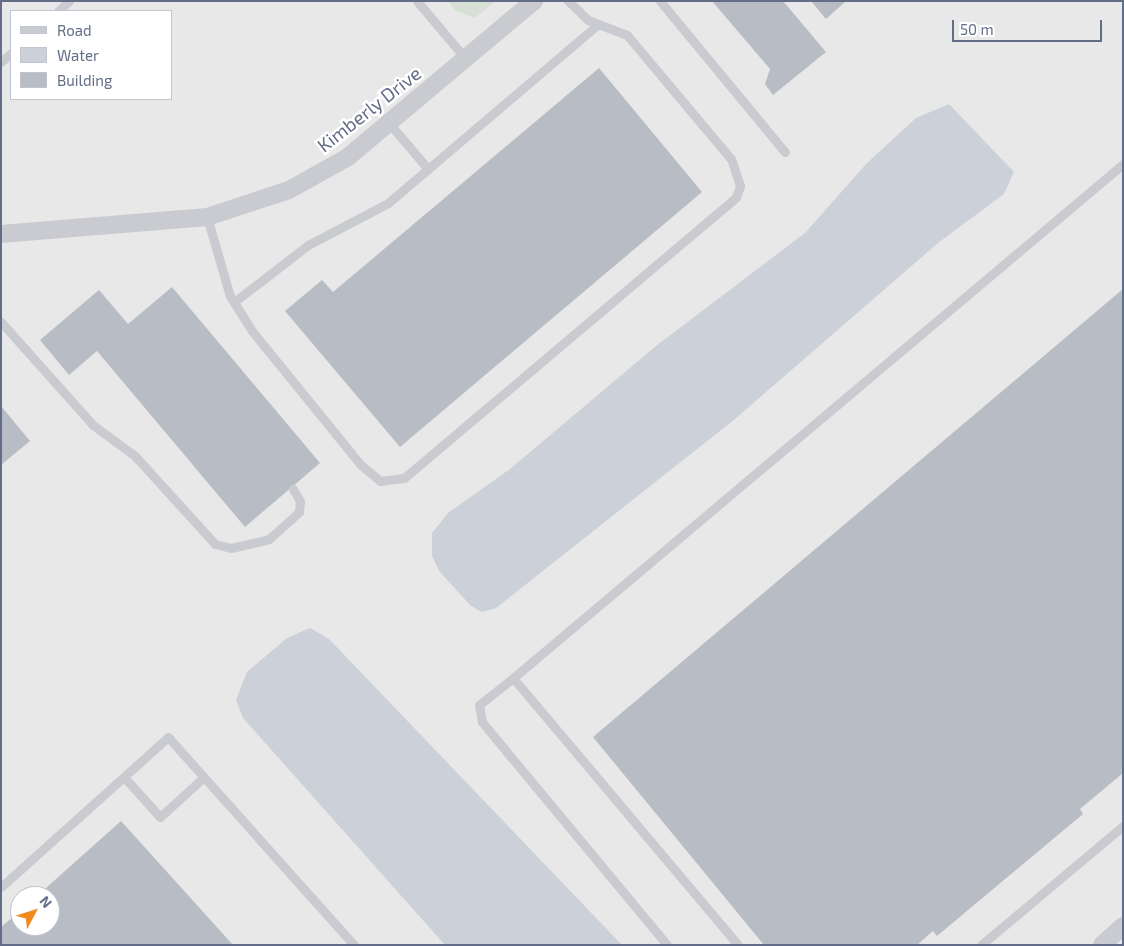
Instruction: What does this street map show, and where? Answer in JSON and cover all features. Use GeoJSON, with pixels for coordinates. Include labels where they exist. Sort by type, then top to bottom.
{"type":"FeatureCollection","features":[{"type":"Feature","properties":{"kind":"street","name":"Kimberly Drive"},"geometry":{"type":"LineString","coordinates":[[3,230],[207,216],[289,190],[348,157],[534,1]]}},
{"type":"Feature","properties":{"kind":"street"},"geometry":{"type":"LineString","coordinates":[[1102,945],[1123,926]]}},
{"type":"Feature","properties":{"kind":"lane"},"geometry":{"type":"LineString","coordinates":[[59,10],[69,1]]}},
{"type":"Feature","properties":{"kind":"lane"},"geometry":{"type":"LineString","coordinates":[[417,1],[466,58]]}},
{"type":"Feature","properties":{"kind":"lane"},"geometry":{"type":"LineString","coordinates":[[207,216],[234,302],[252,331],[361,465],[380,481],[393,481],[415,470],[736,197],[740,186],[731,159],[627,35],[598,24],[568,1]]}},
{"type":"Feature","properties":{"kind":"lane"},"geometry":{"type":"LineString","coordinates":[[660,1],[786,152]]}},
{"type":"Feature","properties":{"kind":"lane"},"geometry":{"type":"LineString","coordinates":[[234,302],[308,244],[374,212],[428,169],[598,24]]}},
{"type":"Feature","properties":{"kind":"lane"},"geometry":{"type":"LineString","coordinates":[[388,123],[428,169]]}},
{"type":"Feature","properties":{"kind":"lane"},"geometry":{"type":"LineString","coordinates":[[667,945],[482,722],[479,705],[1123,164]]}},
{"type":"Feature","properties":{"kind":"lane"},"geometry":{"type":"LineString","coordinates":[[1,322],[93,425],[135,456],[215,544],[231,548],[268,539],[299,512],[300,501],[293,490]]}},
{"type":"Feature","properties":{"kind":"lane"},"geometry":{"type":"LineString","coordinates":[[512,678],[738,945]]}},
{"type":"Feature","properties":{"kind":"lane"},"geometry":{"type":"LineString","coordinates":[[1,887],[168,737],[354,945]]}},
{"type":"Feature","properties":{"kind":"lane"},"geometry":{"type":"LineString","coordinates":[[124,777],[160,817],[204,777]]}},
{"type":"Feature","properties":{"kind":"lane"},"geometry":{"type":"LineString","coordinates":[[981,945],[1123,826]]}},
{"type":"Feature","properties":{"kind":"shaded area"},"geometry":{"type":"Polygon","coordinates":[[[1,1],[1123,1],[1123,945],[1,945],[1,1]]]}},
{"type":"Feature","properties":{"kind":"shaded area"},"geometry":{"type":"Polygon","coordinates":[[[448,1],[495,1],[475,18],[455,10],[448,1]]]}},
{"type":"Feature","properties":{"kind":"water"},"geometry":{"type":"Polygon","coordinates":[[[949,104],[1014,172],[1004,194],[938,243],[735,419],[496,608],[482,612],[471,606],[439,571],[432,556],[432,533],[448,513],[510,469],[656,346],[805,233],[867,163],[916,118],[949,104]]]}},
{"type":"Feature","properties":{"kind":"water"},"geometry":{"type":"Polygon","coordinates":[[[310,628],[329,639],[622,945],[445,945],[243,718],[236,700],[247,672],[287,638],[310,628]]]}},
{"type":"Feature","properties":{"kind":"building"},"geometry":{"type":"Polygon","coordinates":[[[712,1],[783,1],[826,52],[773,95],[765,84],[770,69],[712,1]]]}},
{"type":"Feature","properties":{"kind":"building"},"geometry":{"type":"Polygon","coordinates":[[[811,1],[846,1],[826,19],[811,1]]]}},
{"type":"Feature","properties":{"kind":"building"},"geometry":{"type":"Polygon","coordinates":[[[599,68],[702,192],[400,447],[285,311],[322,280],[333,292],[599,68]]]}},
{"type":"Feature","properties":{"kind":"building"},"geometry":{"type":"Polygon","coordinates":[[[172,287],[320,463],[245,527],[97,351],[69,375],[40,340],[99,290],[128,324],[172,287]]]}},
{"type":"Feature","properties":{"kind":"building"},"geometry":{"type":"Polygon","coordinates":[[[1123,289],[1123,773],[1080,809],[1083,814],[937,936],[933,931],[917,945],[764,945],[593,737],[1123,289]]]}},
{"type":"Feature","properties":{"kind":"building"},"geometry":{"type":"Polygon","coordinates":[[[1,406],[30,441],[1,465],[1,406]]]}},
{"type":"Feature","properties":{"kind":"building"},"geometry":{"type":"Polygon","coordinates":[[[121,821],[233,945],[1,945],[1,927],[10,919],[10,936],[60,936],[60,886],[48,886],[121,821]]]}}]}
